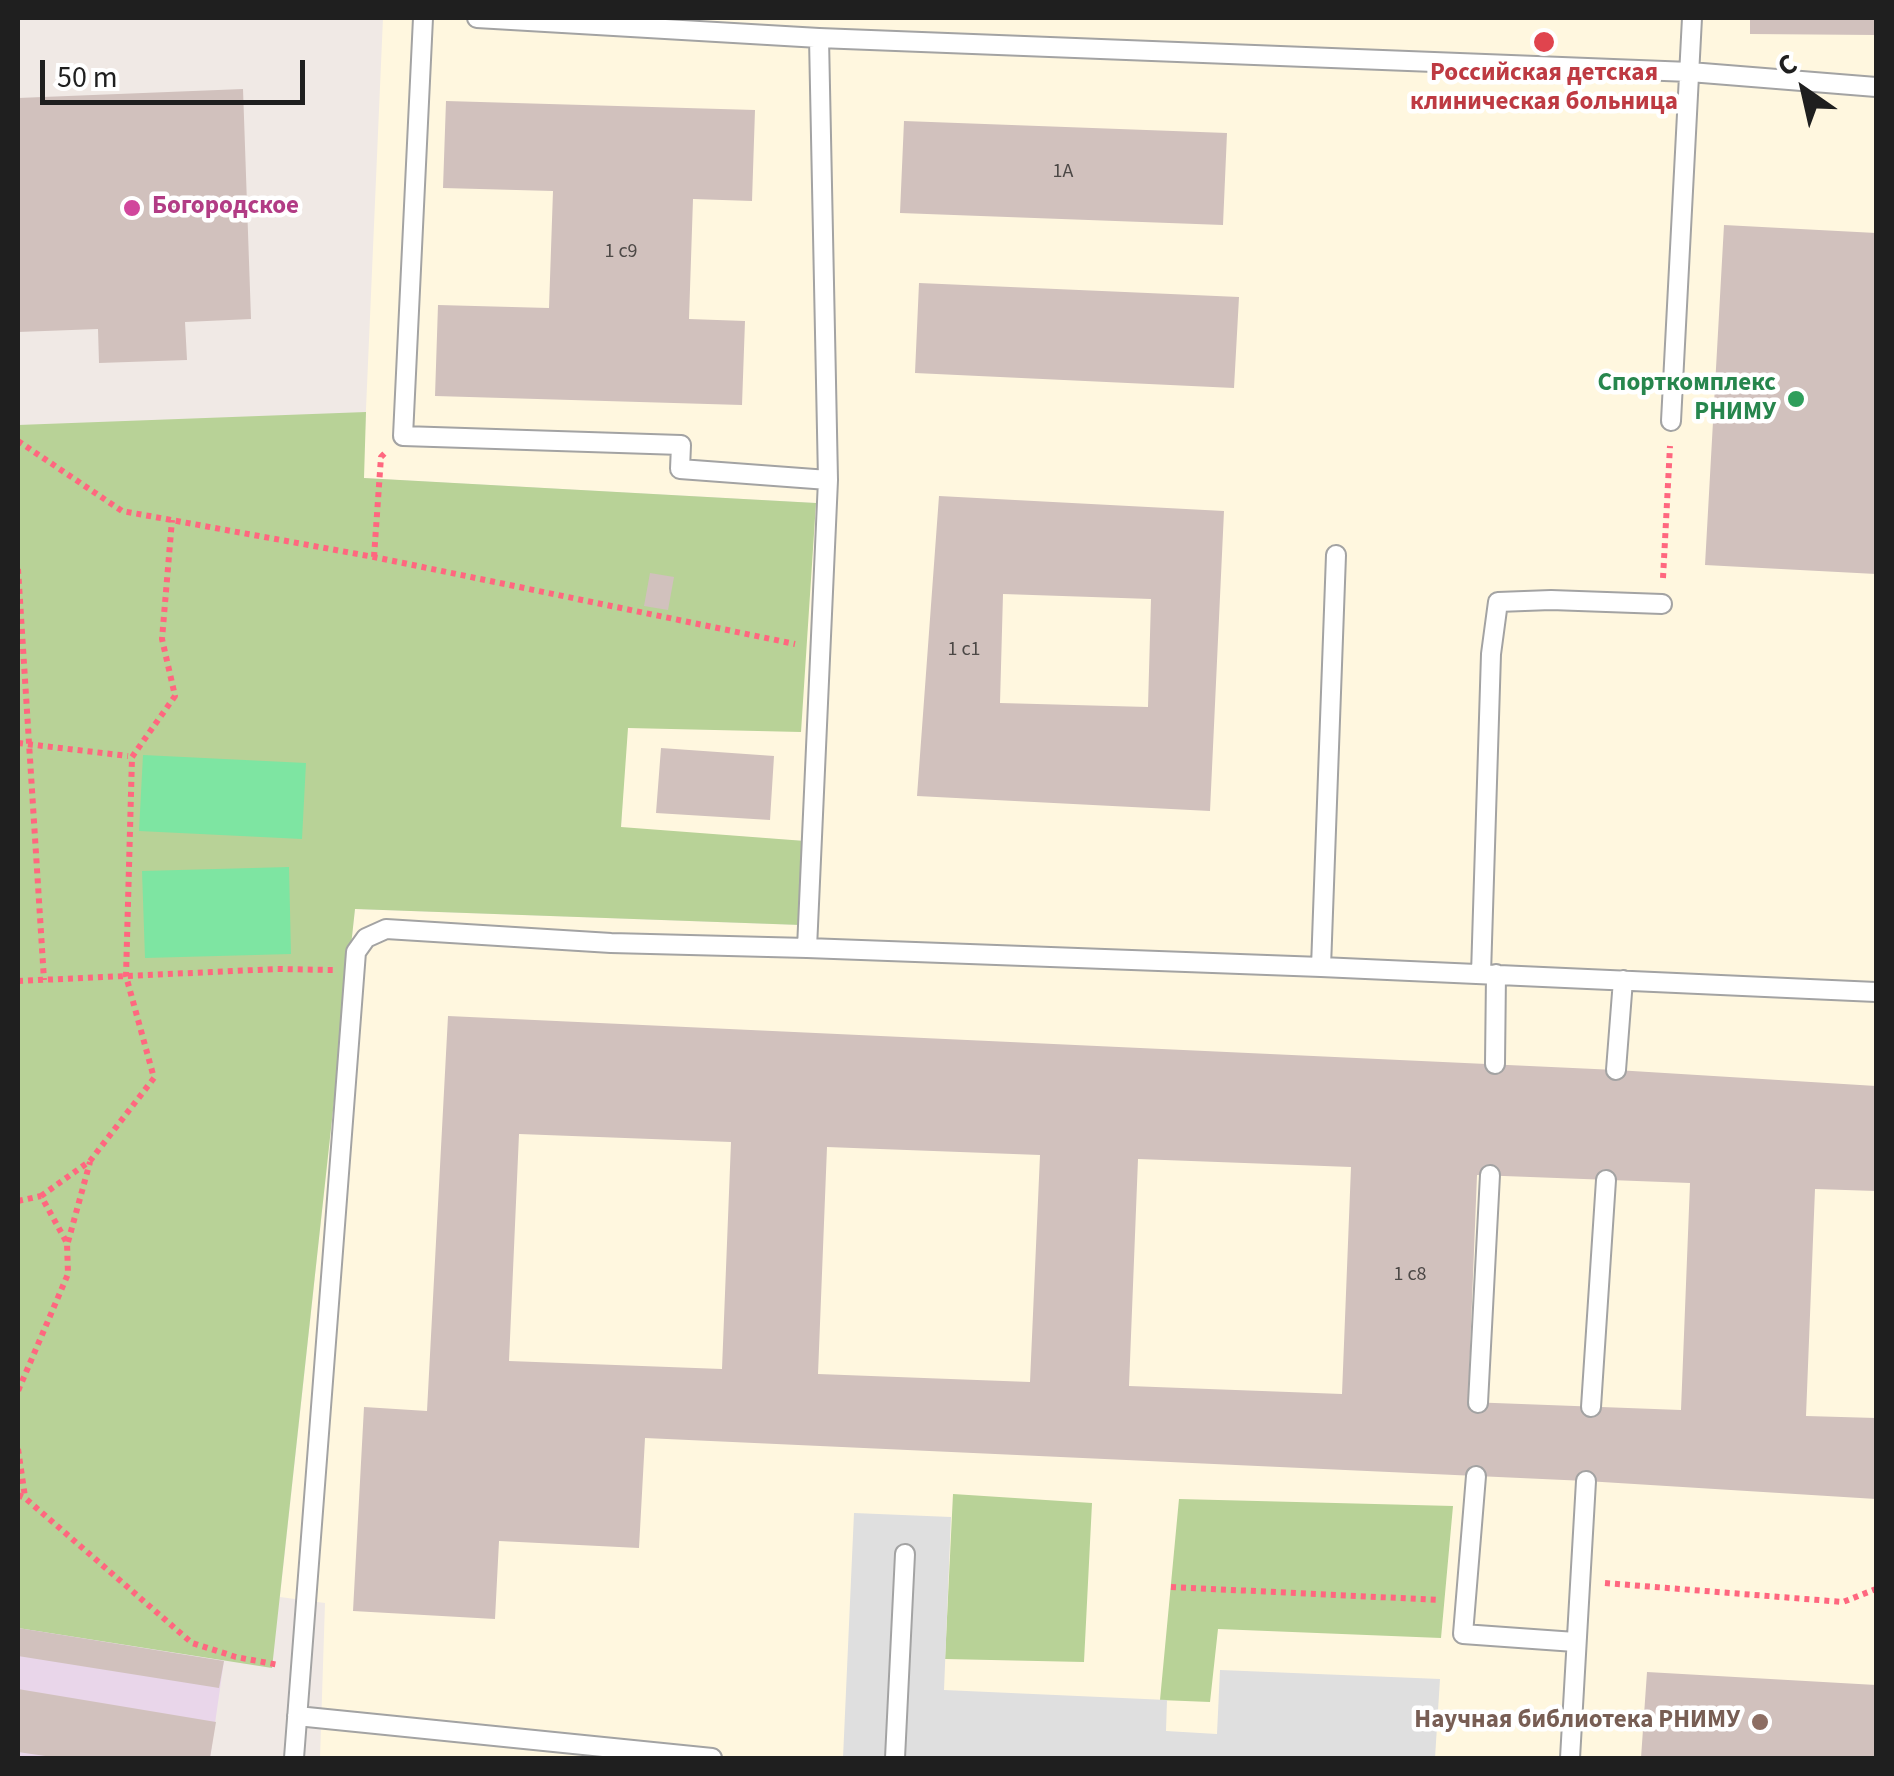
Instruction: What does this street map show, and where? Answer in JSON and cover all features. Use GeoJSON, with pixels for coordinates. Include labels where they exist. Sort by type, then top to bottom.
{"type":"FeatureCollection","features":[{"type":"Feature","properties":{"kind":"lane"},"geometry":{"type":"LineString","coordinates":[[422,18],[403,436],[681,445],[680,469],[828,480]]}},
{"type":"Feature","properties":{"kind":"lane"},"geometry":{"type":"LineString","coordinates":[[477,18],[564,20],[819,38],[1690,72],[1876,86]]}},
{"type":"Feature","properties":{"kind":"lane"},"geometry":{"type":"LineString","coordinates":[[1671,421],[1692,18]]}},
{"type":"Feature","properties":{"kind":"lane"},"geometry":{"type":"LineString","coordinates":[[807,948],[828,480],[819,38]]}},
{"type":"Feature","properties":{"kind":"lane"},"geometry":{"type":"LineString","coordinates":[[1321,966],[1336,555]]}},
{"type":"Feature","properties":{"kind":"lane"},"geometry":{"type":"LineString","coordinates":[[1495,1064],[1488,974],[1492,654],[1498,602],[1662,604]]}},
{"type":"Feature","properties":{"kind":"lane"},"geometry":{"type":"LineString","coordinates":[[294,1758],[354,970],[356,952],[366,938],[386,929],[611,943],[1321,966],[1876,992]]}},
{"type":"Feature","properties":{"kind":"lane"},"geometry":{"type":"LineString","coordinates":[[1616,1070],[1623,980]]}},
{"type":"Feature","properties":{"kind":"lane"},"geometry":{"type":"LineString","coordinates":[[1478,1403],[1490,1175]]}},
{"type":"Feature","properties":{"kind":"lane"},"geometry":{"type":"LineString","coordinates":[[1591,1407],[1606,1180]]}},
{"type":"Feature","properties":{"kind":"lane"},"geometry":{"type":"LineString","coordinates":[[1476,1476],[1463,1634],[1575,1642]]}},
{"type":"Feature","properties":{"kind":"lane"},"geometry":{"type":"LineString","coordinates":[[1570,1758],[1586,1481]]}},
{"type":"Feature","properties":{"kind":"lane"},"geometry":{"type":"LineString","coordinates":[[895,1758],[905,1554]]}},
{"type":"Feature","properties":{"kind":"lane"},"geometry":{"type":"LineString","coordinates":[[297,1716],[712,1758]]}},
{"type":"Feature","properties":{"kind":"path"},"geometry":{"type":"LineString","coordinates":[[1662,604],[1671,421]]}},
{"type":"Feature","properties":{"kind":"path"},"geometry":{"type":"LineString","coordinates":[[374,557],[381,457],[403,436]]}},
{"type":"Feature","properties":{"kind":"path"},"geometry":{"type":"LineString","coordinates":[[18,441],[122,511],[374,557],[782,642],[822,646]]}},
{"type":"Feature","properties":{"kind":"path"},"geometry":{"type":"LineString","coordinates":[[18,1201],[41,1196],[90,1161],[154,1078],[126,976],[132,757],[175,696],[162,639],[172,520]]}},
{"type":"Feature","properties":{"kind":"path"},"geometry":{"type":"LineString","coordinates":[[18,569],[44,980]]}},
{"type":"Feature","properties":{"kind":"path"},"geometry":{"type":"LineString","coordinates":[[18,743],[128,756]]}},
{"type":"Feature","properties":{"kind":"path"},"geometry":{"type":"LineString","coordinates":[[18,981],[354,970]]}},
{"type":"Feature","properties":{"kind":"path"},"geometry":{"type":"LineString","coordinates":[[18,1391],[68,1274],[68,1243],[90,1161]]}},
{"type":"Feature","properties":{"kind":"path"},"geometry":{"type":"LineString","coordinates":[[41,1196],[68,1243]]}},
{"type":"Feature","properties":{"kind":"path"},"geometry":{"type":"LineString","coordinates":[[18,1449],[21,1497],[192,1643],[236,1657],[301,1669]]}},
{"type":"Feature","properties":{"kind":"path"},"geometry":{"type":"LineString","coordinates":[[1579,1581],[1843,1602],[1876,1589]]}},
{"type":"Feature","properties":{"kind":"path"},"geometry":{"type":"LineString","coordinates":[[1171,1587],[1466,1602]]}},
{"type":"Feature","properties":{"kind":"shaded area"},"geometry":{"type":"Polygon","coordinates":[[[383,18],[1876,18],[1876,1758],[320,1758],[325,1603],[280,1597],[355,909],[800,925],[804,841],[621,828],[627,727],[816,503],[363,478],[383,18]]]}},
{"type":"Feature","properties":{"kind":"shaded area"},"geometry":{"type":"Polygon","coordinates":[[[854,1513],[951,1517],[944,1690],[1167,1700],[1166,1731],[1217,1734],[1220,1670],[1440,1679],[1435,1758],[843,1758],[854,1513]]]}},
{"type":"Feature","properties":{"kind":"shaded area"},"geometry":{"type":"Polygon","coordinates":[[[18,1628],[224,1661],[210,1758],[18,1758],[18,1628]]]}},
{"type":"Feature","properties":{"kind":"green space"},"geometry":{"type":"Polygon","coordinates":[[[366,412],[364,478],[816,503],[801,732],[628,728],[621,827],[805,841],[801,925],[355,909],[272,1668],[18,1628],[18,425],[366,412]]]}},
{"type":"Feature","properties":{"kind":"green space"},"geometry":{"type":"Polygon","coordinates":[[[143,755],[306,763],[302,839],[139,831],[143,755]]]}},
{"type":"Feature","properties":{"kind":"green space"},"geometry":{"type":"Polygon","coordinates":[[[289,867],[291,954],[145,958],[142,871],[289,867]]]}},
{"type":"Feature","properties":{"kind":"green space"},"geometry":{"type":"Polygon","coordinates":[[[953,1494],[1092,1503],[1084,1662],[945,1659],[953,1494]]]}},
{"type":"Feature","properties":{"kind":"green space"},"geometry":{"type":"Polygon","coordinates":[[[1179,1499],[1453,1506],[1441,1638],[1218,1629],[1210,1702],[1160,1700],[1179,1499]]]}},
{"type":"Feature","properties":{"kind":"building"},"geometry":{"type":"Polygon","coordinates":[[[1750,18],[1876,18],[1876,35],[1750,34],[1750,18]]]}},
{"type":"Feature","properties":{"kind":"building","name":"Богородское"},"geometry":{"type":"Polygon","coordinates":[[[243,89],[251,319],[185,322],[187,360],[99,363],[98,329],[18,332],[18,98],[243,89]]]}},
{"type":"Feature","properties":{"kind":"building"},"geometry":{"type":"Polygon","coordinates":[[[446,101],[755,110],[752,201],[693,199],[689,319],[745,321],[742,405],[435,396],[438,305],[549,308],[553,191],[443,188],[446,101]]]}},
{"type":"Feature","properties":{"kind":"building"},"geometry":{"type":"Polygon","coordinates":[[[904,121],[1227,133],[1223,225],[900,213],[904,121]]]}},
{"type":"Feature","properties":{"kind":"building","name":"Спорткомплекс РНИМУ"},"geometry":{"type":"Polygon","coordinates":[[[1724,225],[1876,233],[1876,574],[1705,565],[1724,225]]]}},
{"type":"Feature","properties":{"kind":"building"},"geometry":{"type":"Polygon","coordinates":[[[919,283],[1239,297],[1234,388],[915,373],[919,283]]]}},
{"type":"Feature","properties":{"kind":"building"},"geometry":{"type":"Polygon","coordinates":[[[939,496],[1224,511],[1210,811],[917,796],[939,496]],[[1003,594],[1000,703],[1148,707],[1151,599],[1003,594]]]}},
{"type":"Feature","properties":{"kind":"building"},"geometry":{"type":"Polygon","coordinates":[[[650,573],[674,577],[668,610],[644,606],[650,573]]]}},
{"type":"Feature","properties":{"kind":"building"},"geometry":{"type":"Polygon","coordinates":[[[661,748],[774,756],[770,820],[656,813],[661,748]]]}},
{"type":"Feature","properties":{"kind":"building"},"geometry":{"type":"Polygon","coordinates":[[[448,1016],[1616,1070],[1876,1086],[1876,1191],[1815,1189],[1806,1416],[1876,1418],[1876,1499],[1586,1481],[645,1438],[639,1548],[499,1541],[495,1619],[353,1611],[364,1407],[427,1411],[448,1016]],[[519,1134],[509,1361],[722,1369],[731,1142],[519,1134]],[[827,1147],[818,1374],[1030,1382],[1040,1155],[827,1147]],[[1138,1159],[1129,1386],[1342,1394],[1351,1167],[1138,1159]],[[1477,1175],[1468,1402],[1681,1410],[1690,1183],[1477,1175]]]}},
{"type":"Feature","properties":{"kind":"building"},"geometry":{"type":"Polygon","coordinates":[[[18,1628],[224,1661],[219,1688],[18,1656],[18,1628]]]}},
{"type":"Feature","properties":{"kind":"building","name":"Научная библиотека РНИМУ"},"geometry":{"type":"Polygon","coordinates":[[[1647,1672],[1876,1685],[1876,1758],[1641,1758],[1647,1672]]]}},
{"type":"Feature","properties":{"kind":"building"},"geometry":{"type":"Polygon","coordinates":[[[18,1689],[216,1722],[210,1758],[59,1758],[18,1752],[18,1689]]]}},
{"type":"Feature","properties":{"kind":"place","name":"Российская детская клиническая больница"},"geometry":{"type":"Point","coordinates":[1544,42]}},
{"type":"Feature","properties":{"kind":"place","name":"Богородское"},"geometry":{"type":"Point","coordinates":[132,208]}},
{"type":"Feature","properties":{"kind":"place","name":"Спорткомплекс РНИМУ"},"geometry":{"type":"Point","coordinates":[1796,399]}},
{"type":"Feature","properties":{"kind":"place","name":"Научная библиотека РНИМУ"},"geometry":{"type":"Point","coordinates":[1760,1722]}}]}
